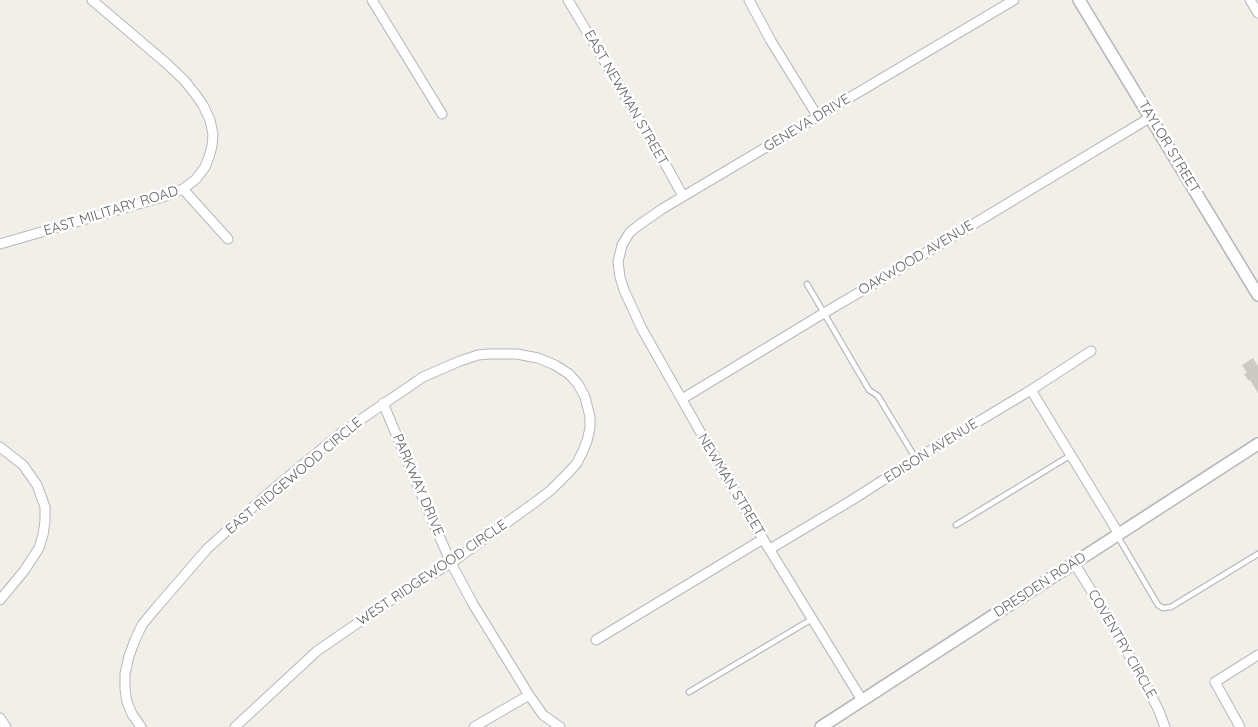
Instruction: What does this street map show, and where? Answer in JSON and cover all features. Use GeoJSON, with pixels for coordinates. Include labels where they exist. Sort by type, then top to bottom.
{"type":"FeatureCollection","features":[{"type":"Feature","properties":{"kind":"street","name":"EAST MILITARY ROAD"},"geometry":{"type":"LineString","coordinates":[[0,244],[157,199],[183,188],[196,179],[210,157],[213,134],[210,120],[196,94],[166,63],[92,0]]}},
{"type":"Feature","properties":{"kind":"street"},"geometry":{"type":"LineString","coordinates":[[372,0],[442,114]]}},
{"type":"Feature","properties":{"kind":"street","name":"EAST NEWMAN STREET"},"geometry":{"type":"LineString","coordinates":[[568,0],[683,196]]}},
{"type":"Feature","properties":{"kind":"street"},"geometry":{"type":"LineString","coordinates":[[749,0],[818,117]]}},
{"type":"Feature","properties":{"kind":"street","name":"GENEVA DRIVE"},"geometry":{"type":"LineString","coordinates":[[618,262],[622,245],[630,232],[655,213],[1014,0]]}},
{"type":"Feature","properties":{"kind":"street","name":"TAYLOR STREET"},"geometry":{"type":"LineString","coordinates":[[1079,0],[1258,295]]}},
{"type":"Feature","properties":{"kind":"street"},"geometry":{"type":"LineString","coordinates":[[1250,0],[1258,12]]}},
{"type":"Feature","properties":{"kind":"street","name":"OAKWOOD AVENUE"},"geometry":{"type":"LineString","coordinates":[[682,399],[1151,117]]}},
{"type":"Feature","properties":{"kind":"street"},"geometry":{"type":"LineString","coordinates":[[183,188],[228,239]]}},
{"type":"Feature","properties":{"kind":"street","name":"NEWMAN STREET"},"geometry":{"type":"LineString","coordinates":[[618,262],[624,290],[642,330],[763,539],[862,700]]}},
{"type":"Feature","properties":{"kind":"street","name":"EDISON AVENUE"},"geometry":{"type":"LineString","coordinates":[[770,549],[1091,352]]}},
{"type":"Feature","properties":{"kind":"street","name":"EAST RIDGEWOOD CIRCLE"},"geometry":{"type":"LineString","coordinates":[[139,725],[127,702],[124,689],[129,656],[142,625],[207,549],[264,497],[341,433],[423,377],[460,361],[490,354],[517,354],[538,358],[556,365],[569,374],[578,384],[585,398]]}},
{"type":"Feature","properties":{"kind":"street"},"geometry":{"type":"LineString","coordinates":[[1031,390],[1118,535]]}},
{"type":"Feature","properties":{"kind":"street","name":"WEST RIDGEWOOD CIRCLE"},"geometry":{"type":"LineString","coordinates":[[234,727],[324,646],[407,589],[451,563],[551,490],[577,463],[587,441],[590,417],[585,398]]}},
{"type":"Feature","properties":{"kind":"street","name":"PARKWAY DRIVE"},"geometry":{"type":"LineString","coordinates":[[383,404],[451,563],[473,604],[543,715],[560,727]]}},
{"type":"Feature","properties":{"kind":"street","name":"DRESDEN ROAD"},"geometry":{"type":"LineString","coordinates":[[821,727],[1258,444]]}},
{"type":"Feature","properties":{"kind":"street"},"geometry":{"type":"LineString","coordinates":[[0,446],[23,465],[37,485],[45,507],[45,521],[39,548],[24,571],[0,600]]}},
{"type":"Feature","properties":{"kind":"street"},"geometry":{"type":"LineString","coordinates":[[596,640],[763,539]]}},
{"type":"Feature","properties":{"kind":"street","name":"COVENTRY CIRCLE"},"geometry":{"type":"LineString","coordinates":[[1074,563],[1146,685],[1165,727]]}},
{"type":"Feature","properties":{"kind":"street"},"geometry":{"type":"LineString","coordinates":[[1240,727],[1215,682],[1258,656]]}},
{"type":"Feature","properties":{"kind":"street"},"geometry":{"type":"LineString","coordinates":[[474,727],[529,695]]}},
{"type":"Feature","properties":{"kind":"street"},"geometry":{"type":"LineString","coordinates":[[0,718],[6,727]]}},
{"type":"Feature","properties":{"kind":"lane"},"geometry":{"type":"LineString","coordinates":[[807,284],[869,390],[878,396],[916,459]]}},
{"type":"Feature","properties":{"kind":"lane"},"geometry":{"type":"LineString","coordinates":[[956,525],[1071,455]]}},
{"type":"Feature","properties":{"kind":"lane"},"geometry":{"type":"LineString","coordinates":[[1118,535],[1158,605],[1163,608],[1171,607],[1258,554]]}},
{"type":"Feature","properties":{"kind":"lane"},"geometry":{"type":"LineString","coordinates":[[689,692],[812,619]]}},
{"type":"Feature","properties":{"kind":"building"},"geometry":{"type":"Polygon","coordinates":[[[1253,358],[1258,366],[1258,393],[1244,374],[1247,373],[1242,365],[1253,358]]]}}]}
